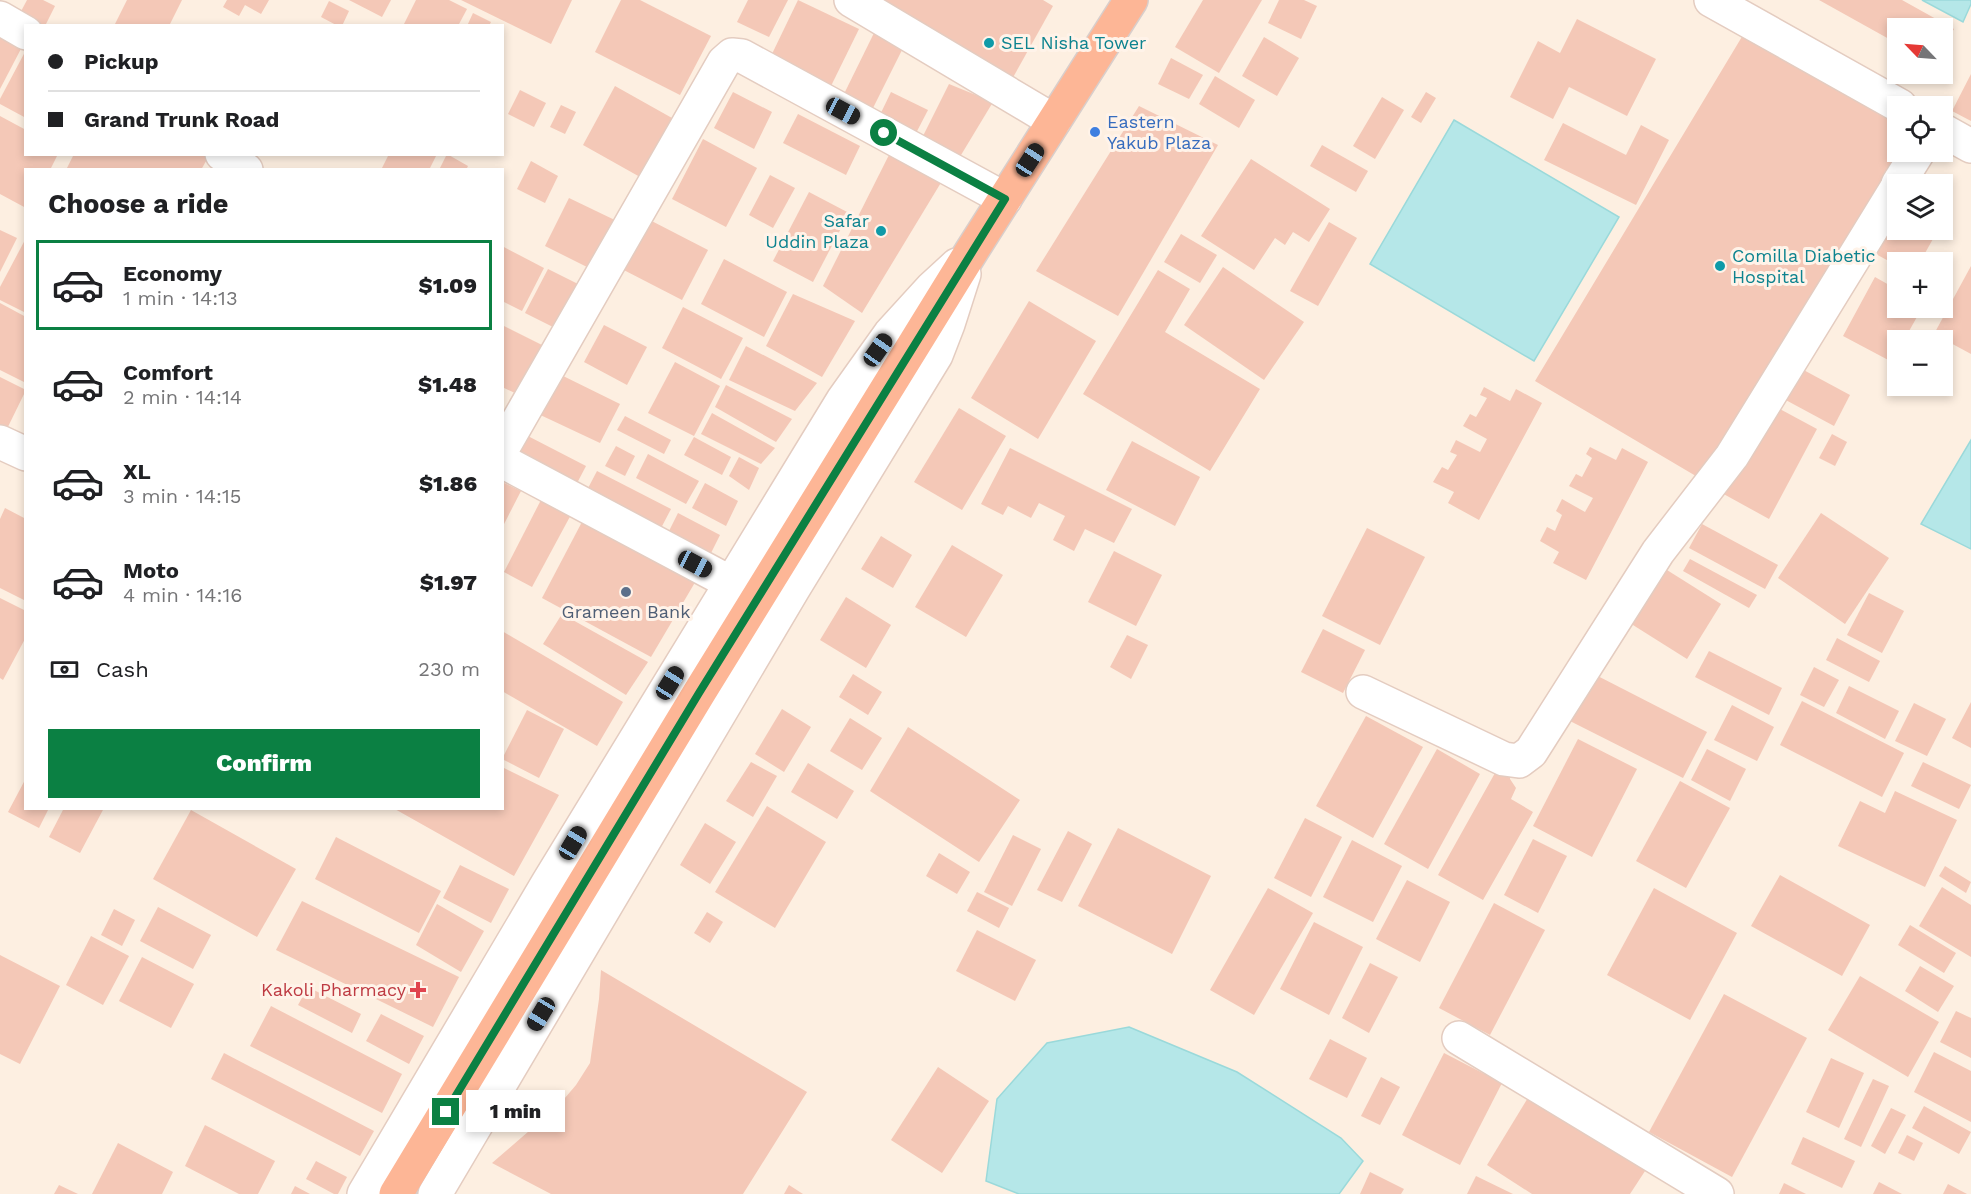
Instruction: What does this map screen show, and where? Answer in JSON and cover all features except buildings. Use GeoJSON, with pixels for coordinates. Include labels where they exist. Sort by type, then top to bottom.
{"type":"FeatureCollection","features":[{"type":"Feature","properties":{"kind":"highway"},"geometry":{"type":"LineString","coordinates":[[396,1194],[699,693],[971,252],[1131,0]]}},
{"type":"Feature","properties":{"kind":"street"},"geometry":{"type":"LineString","coordinates":[[852,0],[1054,121]]}},
{"type":"Feature","properties":{"kind":"street"},"geometry":{"type":"LineString","coordinates":[[1711,0],[1887,99]]}},
{"type":"Feature","properties":{"kind":"street"},"geometry":{"type":"LineString","coordinates":[[0,18],[24,32]]}},
{"type":"Feature","properties":{"kind":"street"},"geometry":{"type":"LineString","coordinates":[[504,445],[724,62],[732,55],[742,56],[1005,199]]}},
{"type":"Feature","properties":{"kind":"street"},"geometry":{"type":"LineString","coordinates":[[1953,136],[1971,146]]}},
{"type":"Feature","properties":{"kind":"street"},"geometry":{"type":"LineString","coordinates":[[225,156],[243,168]]}},
{"type":"Feature","properties":{"kind":"street"},"geometry":{"type":"LineString","coordinates":[[1363,692],[1504,759],[1519,761],[1531,752],[1658,552],[1732,456],[1887,203]]}},
{"type":"Feature","properties":{"kind":"street"},"geometry":{"type":"LineString","coordinates":[[364,1194],[548,883],[843,400],[890,334],[932,288],[971,252]]}},
{"type":"Feature","properties":{"kind":"street"},"geometry":{"type":"LineString","coordinates":[[435,1194],[793,589],[936,355],[971,252]]}},
{"type":"Feature","properties":{"kind":"street"},"geometry":{"type":"LineString","coordinates":[[0,442],[24,453]]}},
{"type":"Feature","properties":{"kind":"street"},"geometry":{"type":"LineString","coordinates":[[504,462],[731,583]]}},
{"type":"Feature","properties":{"kind":"street"},"geometry":{"type":"LineString","coordinates":[[1459,1038],[1717,1194]]}},
{"type":"Feature","properties":{"kind":"water"},"geometry":{"type":"Polygon","coordinates":[[[1922,0],[1971,0],[1971,4],[1963,22],[1922,0]]]}},
{"type":"Feature","properties":{"kind":"water"},"geometry":{"type":"Polygon","coordinates":[[[1454,120],[1619,217],[1534,361],[1370,264],[1454,120]]]}},
{"type":"Feature","properties":{"kind":"water"},"geometry":{"type":"Polygon","coordinates":[[[1971,440],[1971,549],[1921,524],[1971,440]]]}},
{"type":"Feature","properties":{"kind":"water"},"geometry":{"type":"Polygon","coordinates":[[[1129,1027],[1237,1072],[1341,1138],[1363,1161],[1339,1194],[1019,1194],[986,1181],[997,1099],[1047,1043],[1129,1027]]]}},
{"type":"Feature","properties":{"kind":"place","name":"SEL Nisha Tower"},"geometry":{"type":"Point","coordinates":[989,43]}},
{"type":"Feature","properties":{"kind":"place","name":"Eastern Yakub Plaza"},"geometry":{"type":"Point","coordinates":[1095,132]}},
{"type":"Feature","properties":{"kind":"place","name":"Safar Uddin Plaza"},"geometry":{"type":"Point","coordinates":[881,231]}},
{"type":"Feature","properties":{"kind":"place","name":"Comilla Diabetic Hospital"},"geometry":{"type":"Point","coordinates":[1720,266]}},
{"type":"Feature","properties":{"kind":"place","name":"Grameen Bank"},"geometry":{"type":"Point","coordinates":[626,592]}},
{"type":"Feature","properties":{"kind":"place","name":"Kakoli Pharmacy"},"geometry":{"type":"Point","coordinates":[418,990]}},
{"type":"Feature","properties":{"kind":"route"},"geometry":{"type":"LineString","coordinates":[[446,1112],[699,693],[1005,199],[884,133]]}}]}
